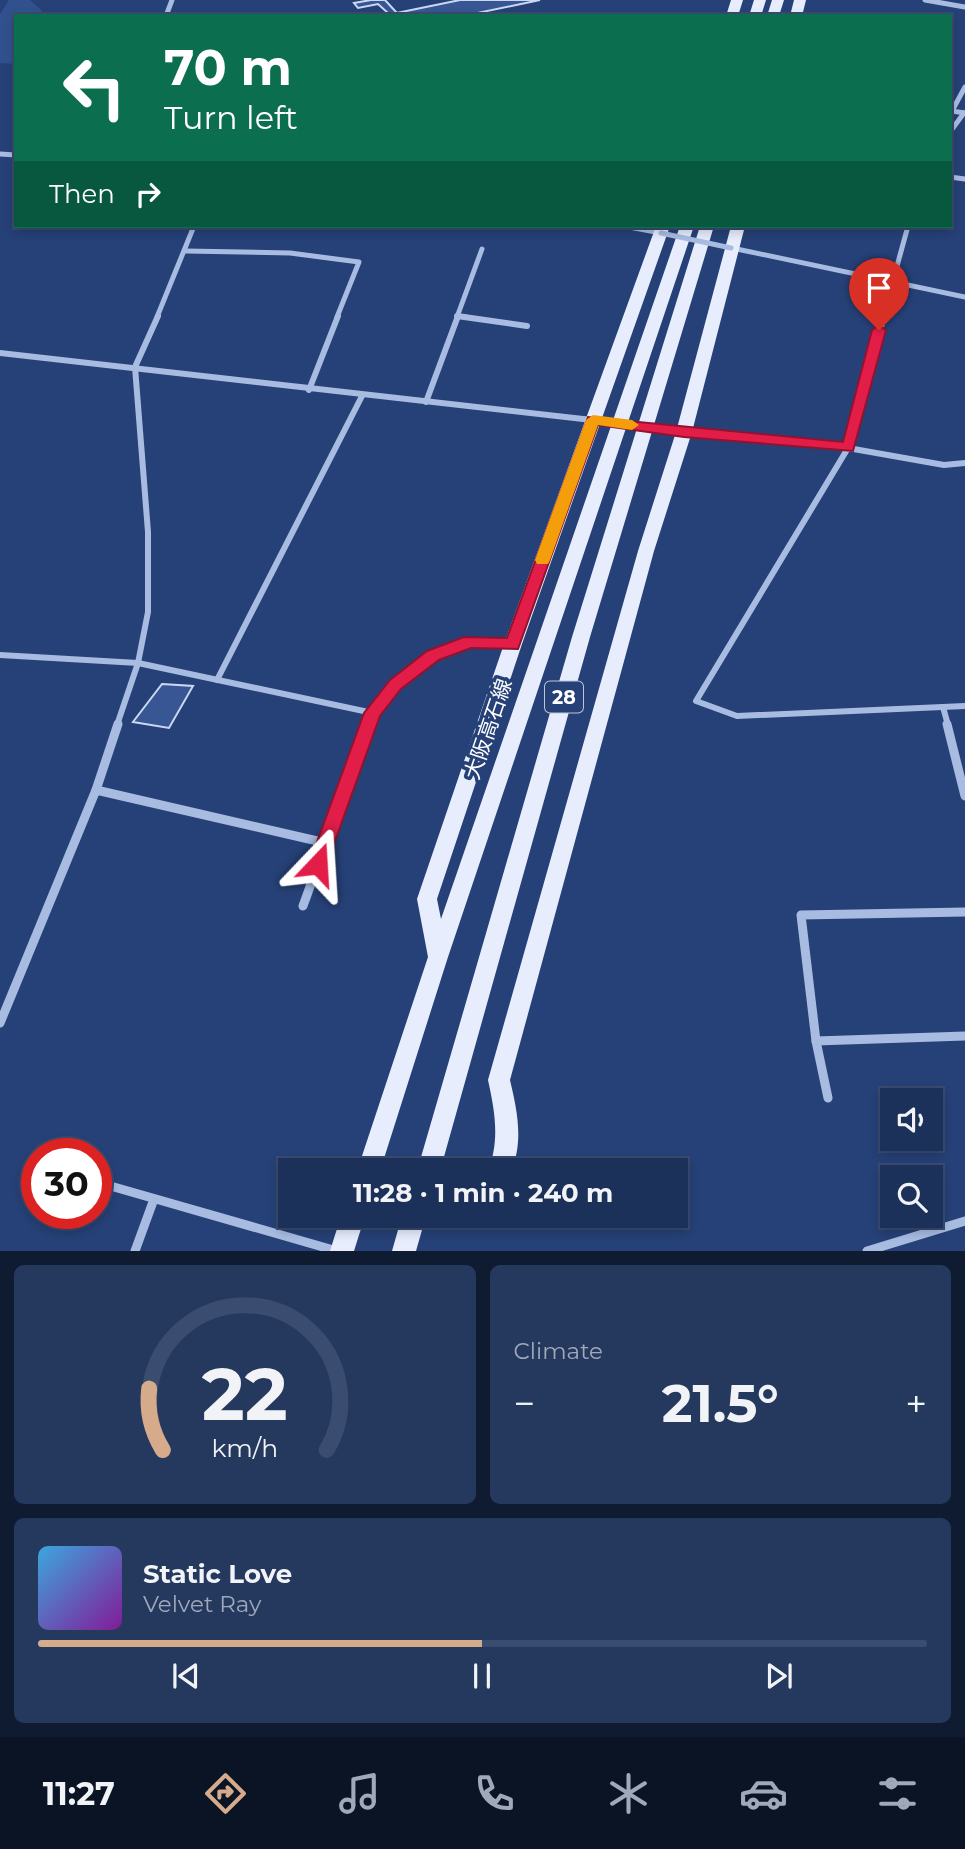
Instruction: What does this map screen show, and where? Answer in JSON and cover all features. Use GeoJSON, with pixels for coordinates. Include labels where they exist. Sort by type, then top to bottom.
{"type":"FeatureCollection","features":[{"type":"Feature","properties":{"kind":"main road","name":"大阪高石線"},"geometry":{"type":"LineString","coordinates":[[372,1158],[686,228]]}},
{"type":"Feature","properties":{"kind":"main road","name":"28"},"geometry":{"type":"LineString","coordinates":[[432,1158],[581,637],[706,228]]}},
{"type":"Feature","properties":{"kind":"main road"},"geometry":{"type":"LineString","coordinates":[[505,1158],[507,1117],[499,1080],[646,551],[684,432],[737,228]]}},
{"type":"Feature","properties":{"kind":"main road"},"geometry":{"type":"LineString","coordinates":[[438,957],[427,899],[513,644],[662,229]]}},
{"type":"Feature","properties":{"kind":"main road"},"geometry":{"type":"LineString","coordinates":[[340,1251],[349,1228]]}},
{"type":"Feature","properties":{"kind":"main road"},"geometry":{"type":"LineString","coordinates":[[404,1251],[411,1228]]}},
{"type":"Feature","properties":{"kind":"street"},"geometry":{"type":"LineString","coordinates":[[925,0],[965,8]]}},
{"type":"Feature","properties":{"kind":"street"},"geometry":{"type":"LineString","coordinates":[[952,129],[964,113],[952,111],[965,87]]}},
{"type":"Feature","properties":{"kind":"street"},"geometry":{"type":"LineString","coordinates":[[0,1023],[96,790],[138,663],[148,612],[148,532],[135,366],[186,251],[193,228]]}},
{"type":"Feature","properties":{"kind":"street"},"geometry":{"type":"LineString","coordinates":[[907,228],[848,448],[695,701],[737,716],[965,706]]}},
{"type":"Feature","properties":{"kind":"street"},"geometry":{"type":"LineString","coordinates":[[662,229],[732,248],[965,297]]}},
{"type":"Feature","properties":{"kind":"street"},"geometry":{"type":"LineString","coordinates":[[426,402],[482,249]]}},
{"type":"Feature","properties":{"kind":"street"},"geometry":{"type":"LineString","coordinates":[[186,251],[290,253],[359,262],[309,390]]}},
{"type":"Feature","properties":{"kind":"street"},"geometry":{"type":"LineString","coordinates":[[457,316],[527,326]]}},
{"type":"Feature","properties":{"kind":"street"},"geometry":{"type":"LineString","coordinates":[[0,353],[135,366],[362,396],[848,448],[944,465],[965,463]]}},
{"type":"Feature","properties":{"kind":"street"},"geometry":{"type":"LineString","coordinates":[[217,680],[362,396]]}},
{"type":"Feature","properties":{"kind":"street"},"geometry":{"type":"LineString","coordinates":[[303,906],[373,713],[395,684],[433,656],[470,642],[513,644]]}},
{"type":"Feature","properties":{"kind":"street"},"geometry":{"type":"LineString","coordinates":[[0,655],[138,663],[373,713]]}},
{"type":"Feature","properties":{"kind":"street"},"geometry":{"type":"LineString","coordinates":[[943,707],[965,796]]}},
{"type":"Feature","properties":{"kind":"street"},"geometry":{"type":"LineString","coordinates":[[96,790],[326,843]]}},
{"type":"Feature","properties":{"kind":"street"},"geometry":{"type":"LineString","coordinates":[[828,1098],[816,1041],[801,915],[965,912]]}},
{"type":"Feature","properties":{"kind":"street"},"geometry":{"type":"LineString","coordinates":[[816,1041],[965,1036]]}},
{"type":"Feature","properties":{"kind":"street"},"geometry":{"type":"LineString","coordinates":[[114,1188],[340,1251]]}},
{"type":"Feature","properties":{"kind":"street"},"geometry":{"type":"LineString","coordinates":[[135,1251],[154,1199]]}},
{"type":"Feature","properties":{"kind":"street"},"geometry":{"type":"LineString","coordinates":[[866,1251],[896,1246],[965,1221]]}},
{"type":"Feature","properties":{"kind":"shaded area"},"geometry":{"type":"Polygon","coordinates":[[[9,0],[30,0],[42,14],[14,14],[14,64],[0,63],[0,14],[9,0]]]}},
{"type":"Feature","properties":{"kind":"building"},"geometry":{"type":"Polygon","coordinates":[[[385,0],[397,13],[389,14],[378,4],[358,8],[354,3],[385,0]]]}},
{"type":"Feature","properties":{"kind":"building"},"geometry":{"type":"Polygon","coordinates":[[[460,0],[540,0],[473,14],[392,14],[460,0]]]}},
{"type":"Feature","properties":{"kind":"building"},"geometry":{"type":"Polygon","coordinates":[[[162,684],[193,686],[169,728],[133,722],[162,684]]]}},
{"type":"Feature","properties":{"kind":"slow traffic"},"geometry":{"type":"LineString","coordinates":[[542,560],[593,420],[632,425]]}},
{"type":"Feature","properties":{"kind":"route"},"geometry":{"type":"LineString","coordinates":[[318,864],[373,713],[395,684],[433,656],[470,642],[513,644],[593,420],[848,448],[879,330]]}}]}
